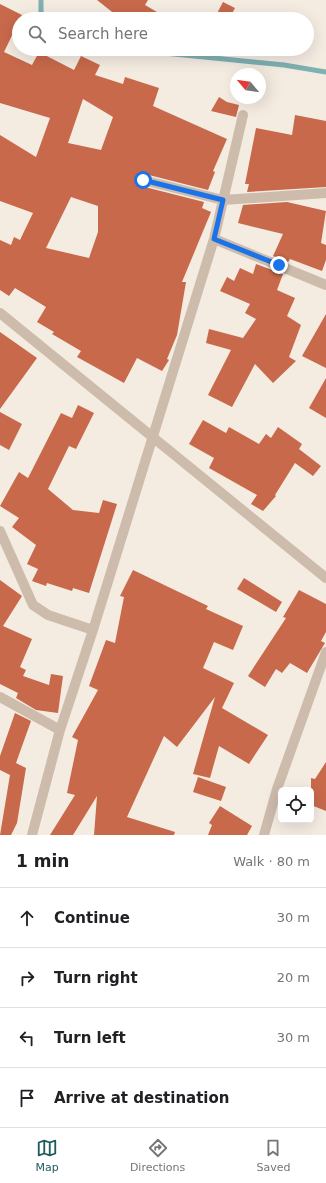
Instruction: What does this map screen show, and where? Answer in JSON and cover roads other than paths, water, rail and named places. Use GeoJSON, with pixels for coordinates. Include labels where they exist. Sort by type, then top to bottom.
{"type":"FeatureCollection","features":[{"type":"Feature","properties":{"kind":"street"},"geometry":{"type":"LineString","coordinates":[[32,835],[60,730],[93,630],[214,239],[243,115]]}},
{"type":"Feature","properties":{"kind":"street"},"geometry":{"type":"LineString","coordinates":[[143,180],[223,200],[326,194]]}},
{"type":"Feature","properties":{"kind":"street"},"geometry":{"type":"LineString","coordinates":[[214,239],[326,285]]}},
{"type":"Feature","properties":{"kind":"street"},"geometry":{"type":"LineString","coordinates":[[0,313],[326,578]]}},
{"type":"Feature","properties":{"kind":"street"},"geometry":{"type":"LineString","coordinates":[[0,531],[33,605],[48,615],[93,630]]}},
{"type":"Feature","properties":{"kind":"street"},"geometry":{"type":"LineString","coordinates":[[264,835],[277,789],[326,652]]}},
{"type":"Feature","properties":{"kind":"street"},"geometry":{"type":"LineString","coordinates":[[0,697],[60,730]]}},
{"type":"Feature","properties":{"kind":"waterway"},"geometry":{"type":"LineString","coordinates":[[41,0],[41,12]]}},
{"type":"Feature","properties":{"kind":"waterway"},"geometry":{"type":"LineString","coordinates":[[194,56],[284,65],[326,72]]}}]}
